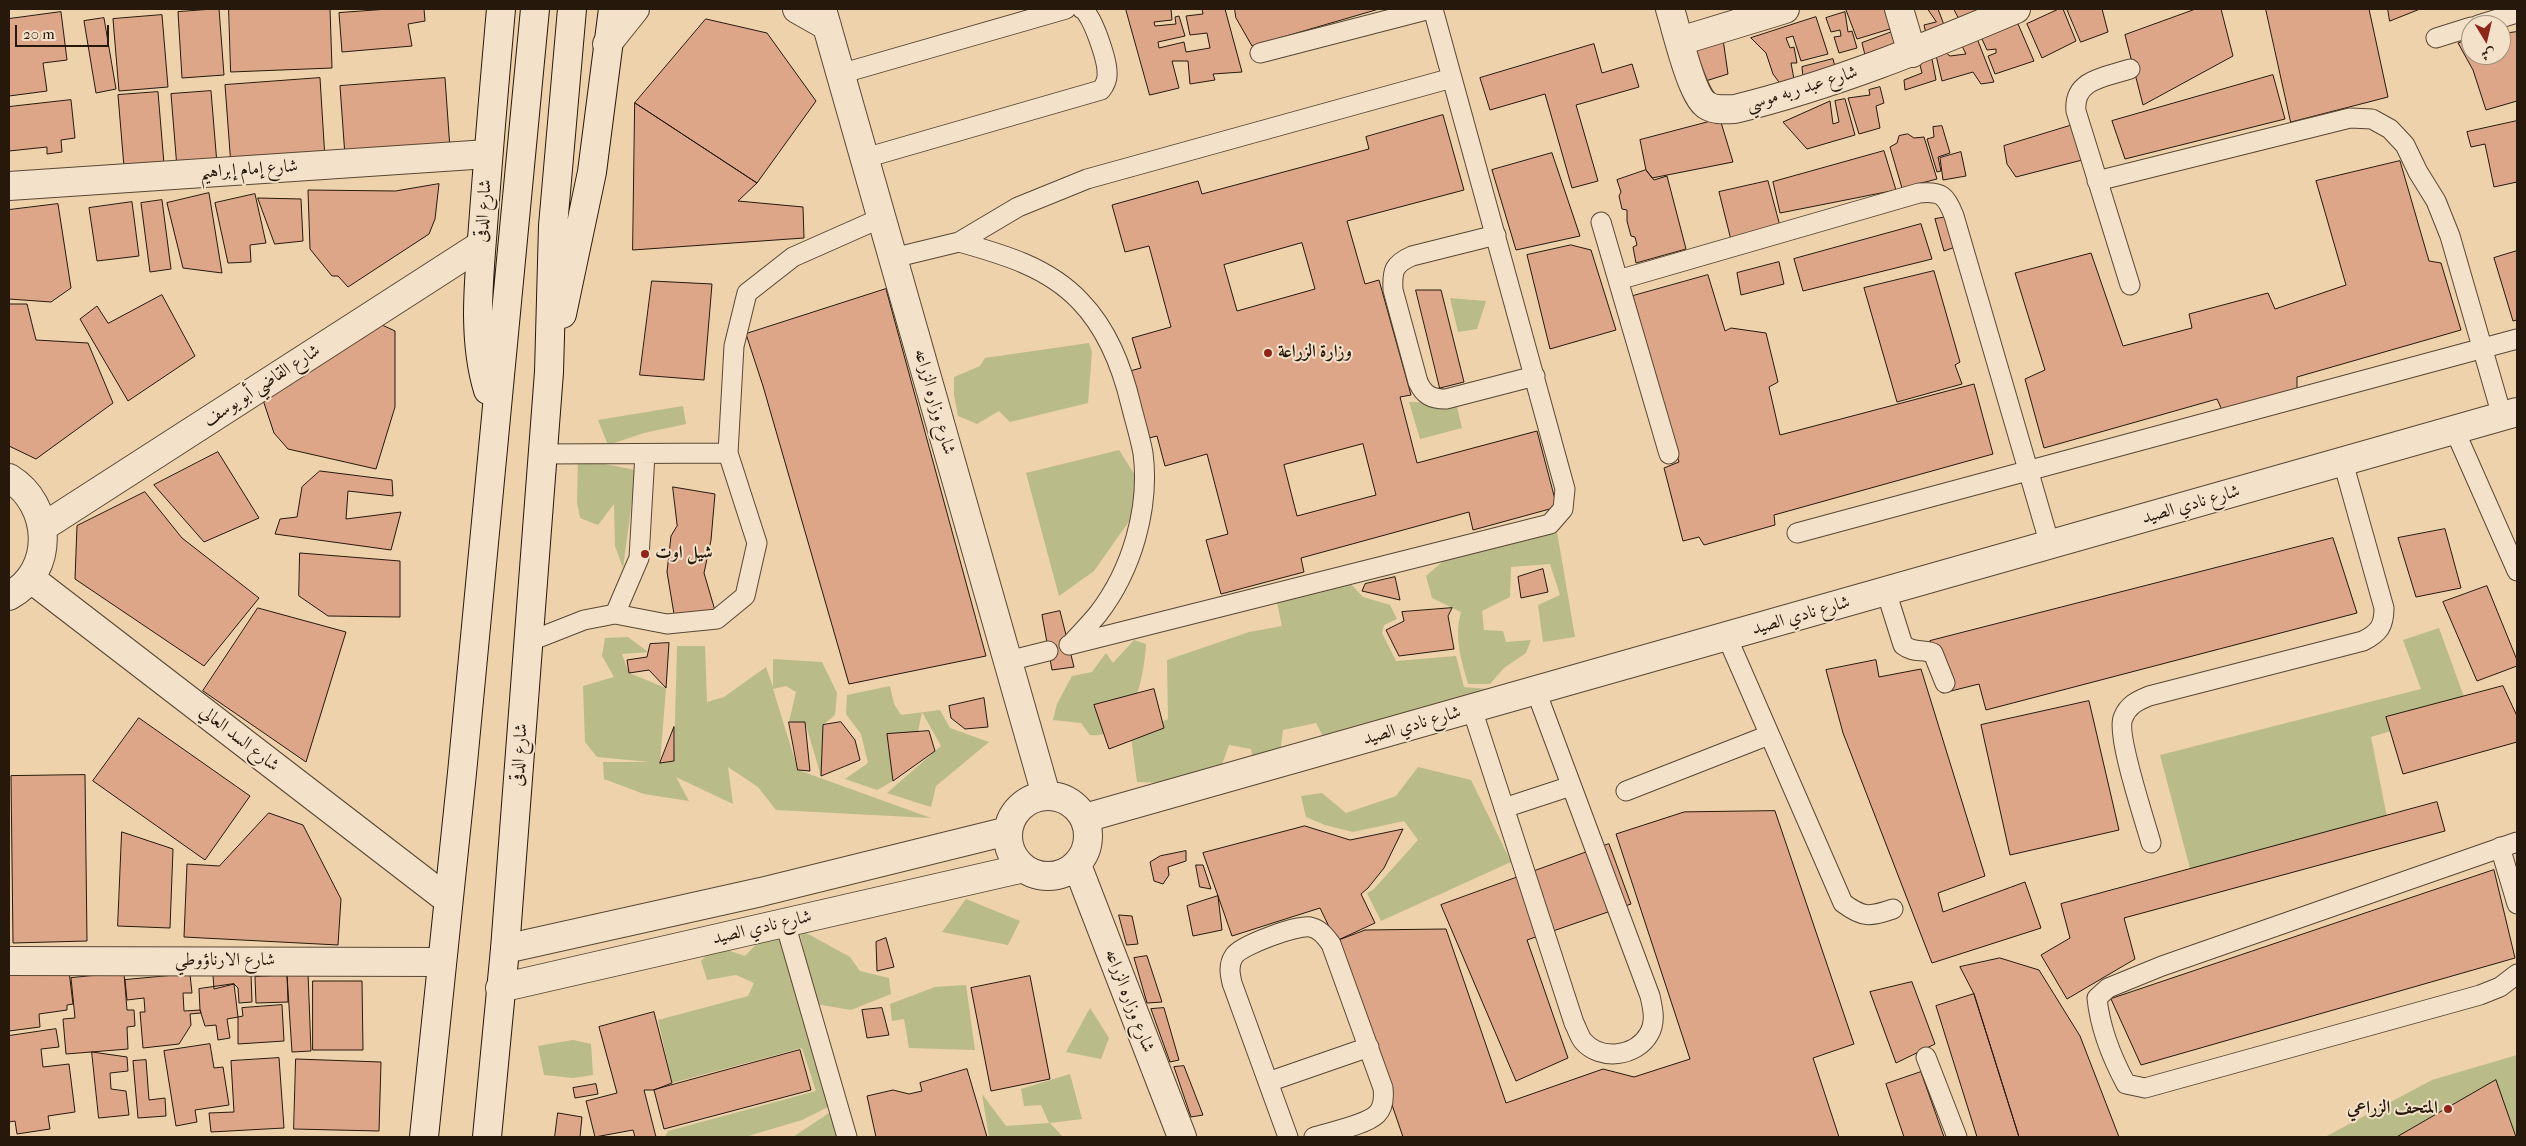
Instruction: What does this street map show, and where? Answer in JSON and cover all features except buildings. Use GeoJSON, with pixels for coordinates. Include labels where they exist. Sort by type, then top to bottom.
{"type":"FeatureCollection","features":[{"type":"Feature","properties":{"kind":"street","name":"شارع الدقى"},"geometry":{"type":"LineString","coordinates":[[495,411],[483,372],[478,328],[488,154],[502,9]]}},
{"type":"Feature","properties":{"kind":"street","name":"شارع الدقى"},"geometry":{"type":"LineString","coordinates":[[424,1137],[447,899],[462,773],[495,411],[535,9]]}},
{"type":"Feature","properties":{"kind":"street","name":"شارع الدقى"},"geometry":{"type":"LineString","coordinates":[[487,1137],[505,949],[543,454],[549,372],[553,226],[572,9]]}},
{"type":"Feature","properties":{"kind":"street","name":"شارع الدقى"},"geometry":{"type":"LineString","coordinates":[[549,372],[574,267],[592,172],[612,9]]}},
{"type":"Feature","properties":{"kind":"street"},"geometry":{"type":"LineString","coordinates":[[607,44],[635,9]]}},
{"type":"Feature","properties":{"kind":"street"},"geometry":{"type":"LineString","coordinates":[[797,9],[825,18]]}},
{"type":"Feature","properties":{"kind":"street"},"geometry":{"type":"LineString","coordinates":[[1670,9],[1680,41],[1785,9]]}},
{"type":"Feature","properties":{"kind":"street"},"geometry":{"type":"LineString","coordinates":[[1900,9],[1912,53]]}},
{"type":"Feature","properties":{"kind":"street","name":"شارع عبد ربه موسي"},"geometry":{"type":"LineString","coordinates":[[1680,41],[1696,93],[1706,106],[1718,110],[1736,109],[1838,80],[1912,53],[2016,9]]}},
{"type":"Feature","properties":{"kind":"street","name":"شارع وزاره الزراعه"},"geometry":{"type":"LineString","coordinates":[[825,18],[1046,795]]}},
{"type":"Feature","properties":{"kind":"street","name":"شارع إمام إبراهيم"},"geometry":{"type":"LineString","coordinates":[[9,186],[488,154]]}},
{"type":"Feature","properties":{"kind":"street","name":"شارع القاضي أبو يوسف"},"geometry":{"type":"LineString","coordinates":[[43,527],[482,245]]}},
{"type":"Feature","properties":{"kind":"street","name":"شارع نادي الصيد"},"geometry":{"type":"LineString","coordinates":[[1085,818],[1472,710],[2510,414]]}},
{"type":"Feature","properties":{"kind":"street"},"geometry":{"type":"LineString","coordinates":[[9,478],[30,496],[43,527],[43,545],[38,562],[30,578],[9,596]]}},
{"type":"Feature","properties":{"kind":"street","name":"شارع السد العالي"},"geometry":{"type":"LineString","coordinates":[[30,578],[447,899]]}},
{"type":"Feature","properties":{"kind":"street"},"geometry":{"type":"LineString","coordinates":[[1046,795],[1055,796],[1073,803],[1085,818],[1089,830],[1088,843],[1084,854],[1077,864],[1057,875],[1045,876],[1024,868],[1014,858],[1009,845],[1008,831],[1017,811],[1035,798],[1046,795]]}},
{"type":"Feature","properties":{"kind":"street","name":"شارع نادي الصيد"},"geometry":{"type":"LineString","coordinates":[[505,949],[760,892],[1008,831]]}},
{"type":"Feature","properties":{"kind":"street","name":"شارع وزاره الزراعه"},"geometry":{"type":"LineString","coordinates":[[1077,864],[1182,1137]]}},
{"type":"Feature","properties":{"kind":"street","name":"شارع نادي الصيد"},"geometry":{"type":"LineString","coordinates":[[500,988],[1024,868]]}},
{"type":"Feature","properties":{"kind":"street"},"geometry":{"type":"LineString","coordinates":[[760,892],[777,925]]}},
{"type":"Feature","properties":{"kind":"street","name":"شارع الارناؤوطي"},"geometry":{"type":"LineString","coordinates":[[9,961],[441,962]]}},
{"type":"Feature","properties":{"kind":"lane"},"geometry":{"type":"LineString","coordinates":[[840,74],[1066,9]]}},
{"type":"Feature","properties":{"kind":"lane"},"geometry":{"type":"LineString","coordinates":[[865,158],[1101,90],[1106,82],[1108,72],[1092,19],[1082,9]]}},
{"type":"Feature","properties":{"kind":"lane"},"geometry":{"type":"LineString","coordinates":[[959,242],[1001,254],[1043,272],[1080,301],[1108,338],[1126,380],[1143,454],[1144,496],[1136,538],[1116,584],[1098,613],[1069,645],[1550,524],[1563,509],[1565,489],[1432,9],[1260,53]]}},
{"type":"Feature","properties":{"kind":"lane"},"geometry":{"type":"LineString","coordinates":[[2436,38],[2461,30]]}},
{"type":"Feature","properties":{"kind":"lane"},"geometry":{"type":"LineString","coordinates":[[2130,69],[2086,83],[2079,91],[2075,101],[2076,111],[2130,285]]}},
{"type":"Feature","properties":{"kind":"lane"},"geometry":{"type":"LineString","coordinates":[[893,258],[959,242],[1018,207],[1087,178],[1452,78]]}},
{"type":"Feature","properties":{"kind":"lane"},"geometry":{"type":"LineString","coordinates":[[2097,181],[2343,120],[2372,119],[2390,128],[2405,145],[2418,172],[2436,200],[2447,227],[2483,348],[2510,414]]}},
{"type":"Feature","properties":{"kind":"lane"},"geometry":{"type":"LineString","coordinates":[[1618,280],[1919,193],[1935,192],[1948,201],[1954,216],[2050,545]]}},
{"type":"Feature","properties":{"kind":"lane"},"geometry":{"type":"LineString","coordinates":[[528,642],[584,620],[615,614],[667,624],[717,619],[745,596],[757,543],[728,453],[734,346],[746,293],[793,257],[881,218]]}},
{"type":"Feature","properties":{"kind":"lane"},"geometry":{"type":"LineString","coordinates":[[1601,222],[1669,454]]}},
{"type":"Feature","properties":{"kind":"lane"},"geometry":{"type":"LineString","coordinates":[[1496,235],[1412,256],[1399,262],[1392,275],[1393,290],[1418,382],[1423,393],[1434,399],[1446,399],[1535,376]]}},
{"type":"Feature","properties":{"kind":"lane"},"geometry":{"type":"LineString","coordinates":[[1797,533],[2517,339]]}},
{"type":"Feature","properties":{"kind":"lane"},"geometry":{"type":"LineString","coordinates":[[2455,430],[2517,571]]}},
{"type":"Feature","properties":{"kind":"lane"},"geometry":{"type":"LineString","coordinates":[[543,454],[728,453]]}},
{"type":"Feature","properties":{"kind":"lane"},"geometry":{"type":"LineString","coordinates":[[615,614],[639,558],[645,454]]}},
{"type":"Feature","properties":{"kind":"lane"},"geometry":{"type":"LineString","coordinates":[[2151,843],[2122,738],[2122,719],[2132,704],[2149,696],[2363,641],[2376,635],[2384,623],[2384,608],[2343,462]]}},
{"type":"Feature","properties":{"kind":"lane"},"geometry":{"type":"LineString","coordinates":[[1886,592],[1903,645],[1909,650],[1926,650],[1933,653],[1944,683]]}},
{"type":"Feature","properties":{"kind":"lane"},"geometry":{"type":"LineString","coordinates":[[1727,637],[1843,903],[1858,914],[1876,915],[1893,908]]}},
{"type":"Feature","properties":{"kind":"lane"},"geometry":{"type":"LineString","coordinates":[[1008,661],[1048,651]]}},
{"type":"Feature","properties":{"kind":"lane"},"geometry":{"type":"LineString","coordinates":[[1472,710],[1574,1023],[1583,1041],[1598,1052],[1618,1055],[1636,1048],[1649,1034],[1654,1015],[1650,996],[1536,691]]}},
{"type":"Feature","properties":{"kind":"lane"},"geometry":{"type":"LineString","coordinates":[[1626,791],[1769,735]]}},
{"type":"Feature","properties":{"kind":"lane"},"geometry":{"type":"LineString","coordinates":[[1504,808],[1571,786]]}},
{"type":"Feature","properties":{"kind":"lane"},"geometry":{"type":"LineString","coordinates":[[2517,904],[2508,844],[2162,966],[2108,988],[2096,998],[2099,1017],[2126,1084],[2145,1088],[2480,995],[2500,987],[2517,974]]}},
{"type":"Feature","properties":{"kind":"lane"},"geometry":{"type":"LineString","coordinates":[[777,925],[847,1137]]}},
{"type":"Feature","properties":{"kind":"lane"},"geometry":{"type":"LineString","coordinates":[[1288,1137],[1232,983],[1229,969],[1234,956],[1245,947],[1295,929],[1309,926],[1322,932],[1331,944],[1383,1088],[1384,1102],[1377,1114],[1365,1121],[1314,1137]]}},
{"type":"Feature","properties":{"kind":"lane"},"geometry":{"type":"LineString","coordinates":[[1268,1082],[1368,1047]]}},
{"type":"Feature","properties":{"kind":"lane"},"geometry":{"type":"LineString","coordinates":[[1926,1057],[1956,1137]]}},
{"type":"Feature","properties":{"kind":"green space"},"geometry":{"type":"Polygon","coordinates":[[[1450,298],[1486,301],[1477,329],[1458,332],[1450,298]]]}},
{"type":"Feature","properties":{"kind":"green space"},"geometry":{"type":"Polygon","coordinates":[[[1089,343],[1092,352],[1088,403],[1010,422],[999,411],[977,424],[958,416],[954,395],[954,377],[980,366],[985,358],[1089,343]]]}},
{"type":"Feature","properties":{"kind":"green space"},"geometry":{"type":"Polygon","coordinates":[[[1409,402],[1456,403],[1462,428],[1420,439],[1409,402]]]}},
{"type":"Feature","properties":{"kind":"green space"},"geometry":{"type":"Polygon","coordinates":[[[683,406],[686,424],[644,433],[608,445],[598,420],[683,406]]]}},
{"type":"Feature","properties":{"kind":"green space"},"geometry":{"type":"Polygon","coordinates":[[[1119,450],[1138,480],[1132,517],[1094,571],[1059,596],[1026,473],[1119,450]]]}},
{"type":"Feature","properties":{"kind":"green space"},"geometry":{"type":"Polygon","coordinates":[[[578,459],[636,470],[623,568],[615,546],[614,504],[598,525],[580,518],[577,502],[578,459]]]}},
{"type":"Feature","properties":{"kind":"green space"},"geometry":{"type":"Polygon","coordinates":[[[1557,532],[1575,637],[1543,642],[1538,605],[1560,595],[1550,564],[1511,567],[1510,597],[1482,611],[1484,630],[1503,631],[1506,642],[1531,640],[1526,653],[1504,668],[1490,684],[1468,684],[1458,639],[1461,612],[1432,598],[1426,576],[1448,557],[1557,532]]]}},
{"type":"Feature","properties":{"kind":"green space"},"geometry":{"type":"Polygon","coordinates":[[[1351,584],[1363,597],[1390,605],[1397,619],[1384,625],[1382,633],[1396,661],[1456,656],[1464,687],[1490,689],[1492,696],[1325,740],[1316,723],[1283,730],[1280,753],[1253,761],[1251,749],[1229,745],[1220,770],[1169,783],[1137,782],[1131,737],[1168,719],[1167,660],[1249,632],[1282,626],[1276,598],[1351,584]]]}},
{"type":"Feature","properties":{"kind":"green space"},"geometry":{"type":"Polygon","coordinates":[[[2439,628],[2468,708],[2371,737],[2387,817],[2193,880],[2160,755],[2421,689],[2403,640],[2439,628]]]}},
{"type":"Feature","properties":{"kind":"green space"},"geometry":{"type":"Polygon","coordinates":[[[628,637],[648,652],[622,654],[629,673],[666,688],[660,763],[674,761],[677,646],[705,646],[707,702],[724,697],[766,667],[773,687],[773,659],[822,662],[837,693],[835,715],[823,725],[821,776],[805,722],[789,722],[796,692],[786,686],[773,689],[798,770],[931,818],[776,810],[758,787],[728,767],[733,804],[676,777],[689,801],[644,794],[604,779],[603,762],[650,762],[597,757],[585,742],[583,686],[614,677],[602,656],[605,638],[628,637]]]}},
{"type":"Feature","properties":{"kind":"green space"},"geometry":{"type":"Polygon","coordinates":[[[1134,640],[1146,644],[1143,672],[1134,703],[1127,717],[1117,727],[1105,734],[1090,735],[1081,723],[1053,720],[1057,704],[1072,676],[1092,672],[1106,653],[1113,663],[1134,640]]]}},
{"type":"Feature","properties":{"kind":"green space"},"geometry":{"type":"Polygon","coordinates":[[[890,686],[894,704],[901,715],[922,712],[918,732],[887,735],[893,781],[877,790],[845,779],[868,763],[861,734],[846,714],[847,695],[890,686]]]}},
{"type":"Feature","properties":{"kind":"green space"},"geometry":{"type":"Polygon","coordinates":[[[940,710],[950,728],[989,742],[936,786],[931,807],[887,793],[941,746],[922,712],[940,710]]]}},
{"type":"Feature","properties":{"kind":"green space"},"geometry":{"type":"Polygon","coordinates":[[[1418,767],[1471,780],[1511,862],[1381,921],[1367,893],[1373,890],[1418,840],[1404,821],[1353,832],[1325,825],[1306,817],[1301,796],[1322,793],[1346,813],[1396,796],[1418,767]]]}},
{"type":"Feature","properties":{"kind":"green space"},"geometry":{"type":"Polygon","coordinates":[[[966,899],[1020,921],[1008,945],[942,932],[966,899]]]}},
{"type":"Feature","properties":{"kind":"green space"},"geometry":{"type":"Polygon","coordinates":[[[799,929],[850,957],[860,971],[889,978],[891,994],[851,1010],[816,1004],[799,929]]]}},
{"type":"Feature","properties":{"kind":"green space"},"geometry":{"type":"Polygon","coordinates":[[[781,932],[832,1105],[802,1120],[745,1137],[665,1137],[668,1131],[816,1091],[802,1048],[672,1083],[658,1020],[748,996],[754,983],[736,975],[707,980],[701,961],[711,950],[727,950],[745,956],[767,933],[781,932]]]}},
{"type":"Feature","properties":{"kind":"green space"},"geometry":{"type":"Polygon","coordinates":[[[966,985],[975,1050],[909,1048],[904,1019],[892,1021],[890,1004],[935,987],[966,985]]]}},
{"type":"Feature","properties":{"kind":"green space"},"geometry":{"type":"Polygon","coordinates":[[[1090,1008],[1109,1038],[1101,1059],[1066,1052],[1090,1008]]]}},
{"type":"Feature","properties":{"kind":"green space"},"geometry":{"type":"Polygon","coordinates":[[[573,1040],[591,1044],[593,1075],[573,1078],[544,1075],[538,1046],[573,1040]]]}},
{"type":"Feature","properties":{"kind":"green space","name":"المتحف الزراعي"},"geometry":{"type":"Polygon","coordinates":[[[2517,1055],[2517,1137],[2325,1137],[2432,1080],[2517,1055]]]}},
{"type":"Feature","properties":{"kind":"green space"},"geometry":{"type":"Polygon","coordinates":[[[1070,1074],[1082,1119],[1050,1123],[1063,1137],[989,1137],[982,1094],[1006,1126],[1049,1123],[1041,1105],[1024,1106],[1021,1089],[1070,1074]]]}},
{"type":"Feature","properties":{"kind":"green space"},"geometry":{"type":"Polygon","coordinates":[[[832,1111],[839,1137],[793,1137],[832,1111]]]}},
{"type":"Feature","properties":{"kind":"place","name":"وزارة الزراعة"},"geometry":{"type":"Point","coordinates":[1268,353]}},
{"type":"Feature","properties":{"kind":"place","name":"شيل اوت"},"geometry":{"type":"Point","coordinates":[645,554]}},
{"type":"Feature","properties":{"kind":"place","name":"المتحف الزراعي"},"geometry":{"type":"Point","coordinates":[2448,1109]}}]}
